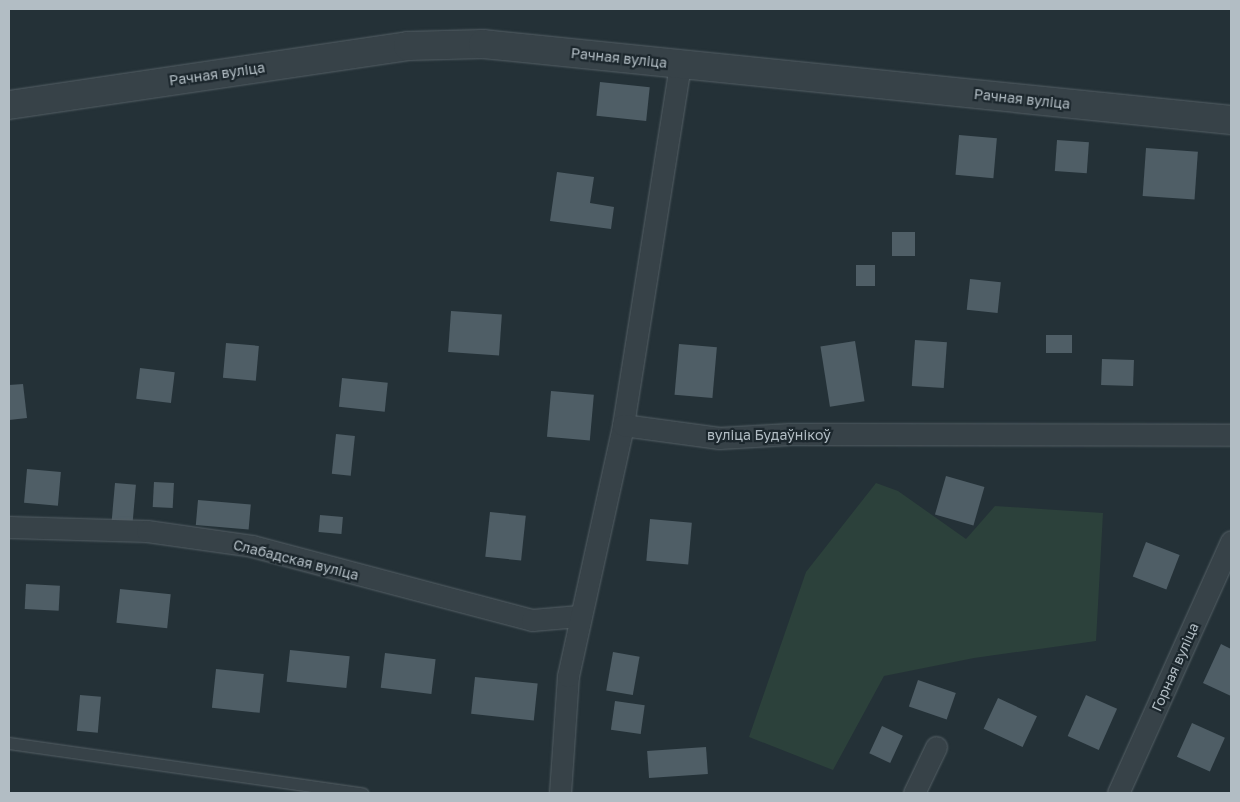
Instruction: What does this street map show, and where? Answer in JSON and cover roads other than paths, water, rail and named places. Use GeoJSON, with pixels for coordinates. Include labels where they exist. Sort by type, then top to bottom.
{"type":"FeatureCollection","features":[{"type":"Feature","properties":{"kind":"street","name":"Рачная вуліца"},"geometry":{"type":"LineString","coordinates":[[9,105],[408,46],[483,44],[680,65],[808,75],[1231,120]]}},
{"type":"Feature","properties":{"kind":"street"},"geometry":{"type":"LineString","coordinates":[[560,793],[568,676],[579,616],[623,425],[680,65]]}},
{"type":"Feature","properties":{"kind":"street","name":"вуліца Будаўнікоў"},"geometry":{"type":"LineString","coordinates":[[623,425],[719,438],[790,434],[1231,435]]}},
{"type":"Feature","properties":{"kind":"street","name":"Слабадская вуліца"},"geometry":{"type":"LineString","coordinates":[[9,528],[147,531],[252,546],[532,620],[579,616]]}},
{"type":"Feature","properties":{"kind":"street","name":"Горная вуліца"},"geometry":{"type":"LineString","coordinates":[[1118,793],[1231,541]]}},
{"type":"Feature","properties":{"kind":"street"},"geometry":{"type":"LineString","coordinates":[[914,793],[936,747]]}},
{"type":"Feature","properties":{"kind":"lane"},"geometry":{"type":"LineString","coordinates":[[9,743],[362,793]]}}]}
